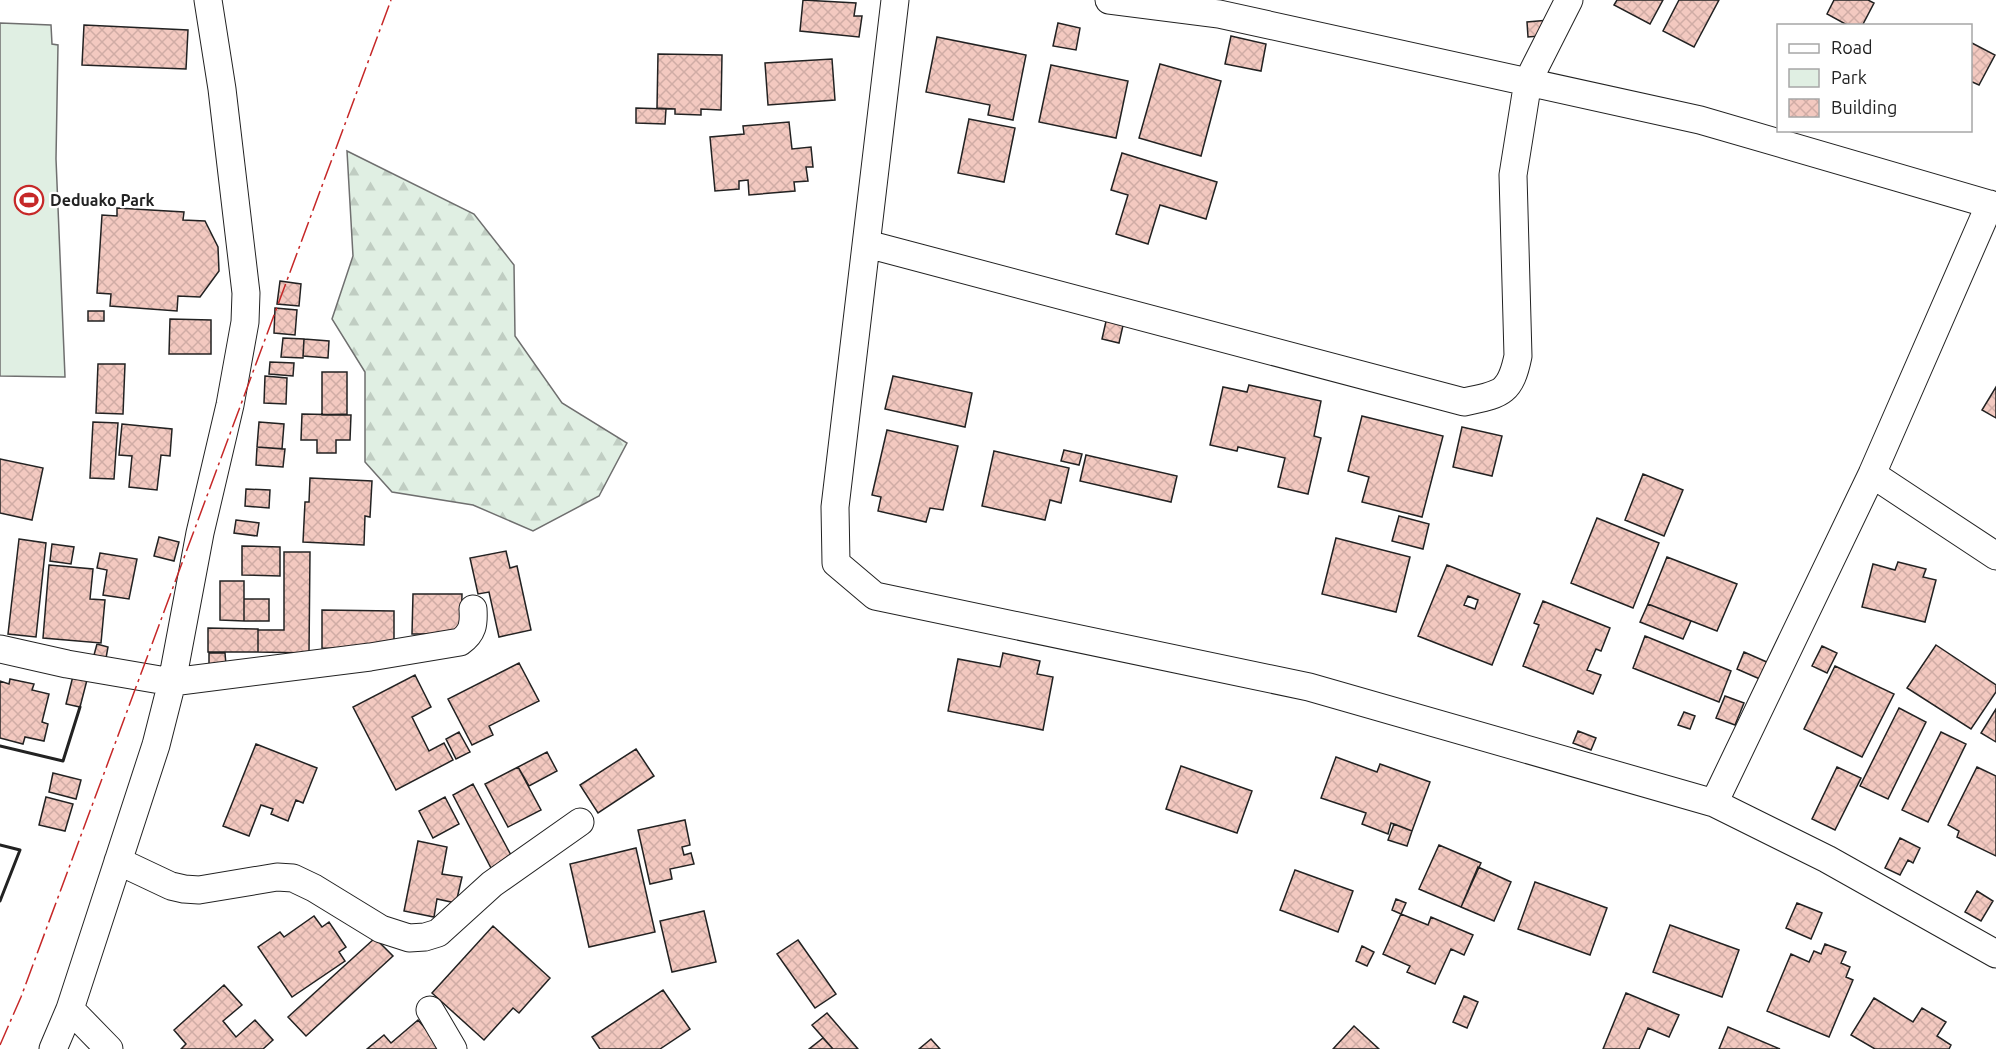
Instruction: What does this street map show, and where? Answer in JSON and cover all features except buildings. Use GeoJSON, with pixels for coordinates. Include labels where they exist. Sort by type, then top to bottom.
{"type":"FeatureCollection","features":[{"type":"Feature","properties":{"kind":"street"},"geometry":{"type":"LineString","coordinates":[[53,1049],[70,1009],[156,745],[172,682],[200,533],[230,405],[245,322],[246,293],[222,89],[207,0]]}},
{"type":"Feature","properties":{"kind":"street"},"geometry":{"type":"LineString","coordinates":[[895,0],[835,507],[836,563],[875,596],[1309,687],[1714,802],[1827,860],[1996,954]]}},
{"type":"Feature","properties":{"kind":"street"},"geometry":{"type":"LineString","coordinates":[[1109,0],[1158,3],[1219,14],[1700,120],[1993,205],[1872,474],[1714,802]]}},
{"type":"Feature","properties":{"kind":"street"},"geometry":{"type":"LineString","coordinates":[[867,244],[1464,402],[1498,395],[1514,376],[1518,356],[1513,175],[1528,81],[1569,0]]}},
{"type":"Feature","properties":{"kind":"street"},"geometry":{"type":"LineString","coordinates":[[1872,474],[1996,556]]}},
{"type":"Feature","properties":{"kind":"street"},"geometry":{"type":"LineString","coordinates":[[0,649],[67,664],[172,682],[370,657],[460,642],[471,630],[474,622],[473,609]]}},
{"type":"Feature","properties":{"kind":"street"},"geometry":{"type":"LineString","coordinates":[[118,861],[171,886],[184,889],[199,890],[277,877],[293,878],[314,888],[381,929],[409,938],[417,938],[438,933],[492,884],[580,822]]}},
{"type":"Feature","properties":{"kind":"street"},"geometry":{"type":"LineString","coordinates":[[70,1009],[109,1049]]}},
{"type":"Feature","properties":{"kind":"street"},"geometry":{"type":"LineString","coordinates":[[429,1010],[453,1049]]}},
{"type":"Feature","properties":{"kind":"green space","name":"Deduako Park"},"geometry":{"type":"Polygon","coordinates":[[[0,23],[51,25],[52,44],[58,45],[56,159],[65,377],[0,376],[0,23]]]}},
{"type":"Feature","properties":{"kind":"green space"},"geometry":{"type":"Polygon","coordinates":[[[347,151],[474,214],[514,265],[515,336],[562,403],[627,443],[599,496],[533,531],[473,505],[392,492],[365,462],[365,372],[332,319],[353,256],[347,151]]]}},
{"type":"Feature","properties":{"kind":"wall"},"geometry":{"type":"LineString","coordinates":[[0,746],[63,761],[80,707]]}},
{"type":"Feature","properties":{"kind":"wall"},"geometry":{"type":"LineString","coordinates":[[0,845],[20,850],[0,901]]}},
{"type":"Feature","properties":{"kind":"power"},"geometry":{"type":"LineString","coordinates":[[0,1045],[21,997],[391,0]]}},
{"type":"Feature","properties":{"kind":"place","name":"Deduako Park"},"geometry":{"type":"Point","coordinates":[29,200]}}]}
